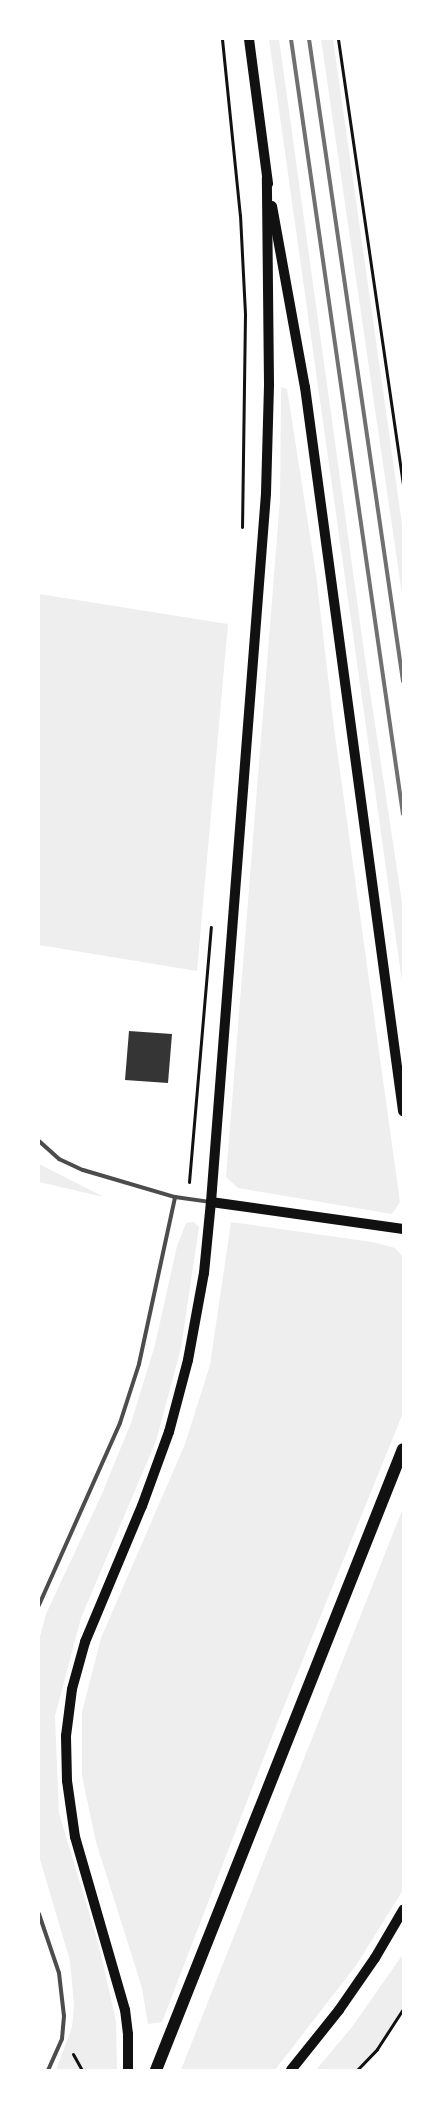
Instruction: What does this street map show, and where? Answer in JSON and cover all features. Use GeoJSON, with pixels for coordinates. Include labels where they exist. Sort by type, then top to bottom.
{"type":"FeatureCollection","features":[{"type":"Feature","properties":{"kind":"main road"},"geometry":{"type":"LineString","coordinates":[[249,39],[267,178],[305,387],[403,1111]]}},
{"type":"Feature","properties":{"kind":"main road"},"geometry":{"type":"LineString","coordinates":[[128,2070],[128,2034],[124,2010],[75,1837],[67,1781],[66,1736],[72,1689],[85,1642],[142,1506],[171,1423],[188,1360],[204,1273],[212,1202],[266,493],[269,384],[267,178]]}},
{"type":"Feature","properties":{"kind":"main road"},"geometry":{"type":"LineString","coordinates":[[212,1202],[403,1229]]}},
{"type":"Feature","properties":{"kind":"main road"},"geometry":{"type":"LineString","coordinates":[[156,2070],[403,1450]]}},
{"type":"Feature","properties":{"kind":"main road"},"geometry":{"type":"LineString","coordinates":[[292,2070],[339,2010],[375,1958],[403,1910]]}},
{"type":"Feature","properties":{"kind":"lane"},"geometry":{"type":"LineString","coordinates":[[39,1141],[59,1159],[82,1170],[175,1197],[212,1202]]}},
{"type":"Feature","properties":{"kind":"lane"},"geometry":{"type":"LineString","coordinates":[[39,1605],[120,1423],[139,1364],[175,1197]]}},
{"type":"Feature","properties":{"kind":"lane"},"geometry":{"type":"LineString","coordinates":[[39,1914],[59,1973],[64,2016],[62,2039],[48,2070]]}},
{"type":"Feature","properties":{"kind":"path"},"geometry":{"type":"LineString","coordinates":[[222,39],[240,215],[246,314],[242,536]]}},
{"type":"Feature","properties":{"kind":"path"},"geometry":{"type":"LineString","coordinates":[[338,39],[403,485]]}},
{"type":"Feature","properties":{"kind":"path"},"geometry":{"type":"LineString","coordinates":[[188,1199],[211,923]]}},
{"type":"Feature","properties":{"kind":"path"},"geometry":{"type":"LineString","coordinates":[[357,2070],[376,2048],[403,2009]]}},
{"type":"Feature","properties":{"kind":"shaded area"},"geometry":{"type":"Polygon","coordinates":[[[269,39],[279,39],[365,658],[403,909],[403,989],[269,39]]]}},
{"type":"Feature","properties":{"kind":"shaded area"},"geometry":{"type":"Polygon","coordinates":[[[321,39],[333,39],[403,531],[403,601],[321,39]]]}},
{"type":"Feature","properties":{"kind":"shaded area"},"geometry":{"type":"Polygon","coordinates":[[[281,387],[287,389],[316,574],[334,728],[400,1202],[392,1214],[238,1188],[226,1177],[280,500],[281,387]]]}},
{"type":"Feature","properties":{"kind":"shaded area"},"geometry":{"type":"Polygon","coordinates":[[[39,594],[228,624],[197,971],[39,945],[39,594]]]}},
{"type":"Feature","properties":{"kind":"shaded area"},"geometry":{"type":"Polygon","coordinates":[[[39,1164],[104,1197],[39,1182],[39,1164]]]}},
{"type":"Feature","properties":{"kind":"shaded area"},"geometry":{"type":"Polygon","coordinates":[[[194,1222],[199,1227],[181,1348],[156,1441],[81,1618],[55,1716],[59,1813],[99,1946],[116,2021],[117,2070],[56,2070],[72,2027],[74,2005],[70,1961],[39,1856],[39,1640],[46,1614],[101,1496],[131,1423],[155,1345],[177,1246],[186,1223],[194,1222]]]}},
{"type":"Feature","properties":{"kind":"shaded area"},"geometry":{"type":"Polygon","coordinates":[[[231,1222],[372,1242],[395,1248],[403,1257],[403,1413],[278,1721],[162,2022],[148,2024],[142,1988],[96,1842],[82,1776],[82,1712],[101,1638],[185,1444],[210,1365],[231,1222]]]}},
{"type":"Feature","properties":{"kind":"shaded area"},"geometry":{"type":"Polygon","coordinates":[[[403,1508],[403,1890],[357,1964],[275,2070],[181,2070],[403,1508]]]}},
{"type":"Feature","properties":{"kind":"shaded area"},"geometry":{"type":"Polygon","coordinates":[[[403,1954],[403,2009],[377,2049],[357,2070],[316,2070],[352,2027],[403,1954]]]}},
{"type":"Feature","properties":{"kind":"building"},"geometry":{"type":"Polygon","coordinates":[[[129,1031],[172,1034],[168,1083],[125,1080],[129,1031]]]}},
{"type":"Feature","properties":{"kind":"railway"},"geometry":{"type":"LineString","coordinates":[[291,39],[403,814]]}},
{"type":"Feature","properties":{"kind":"railway"},"geometry":{"type":"LineString","coordinates":[[309,39],[403,681]]}}]}
